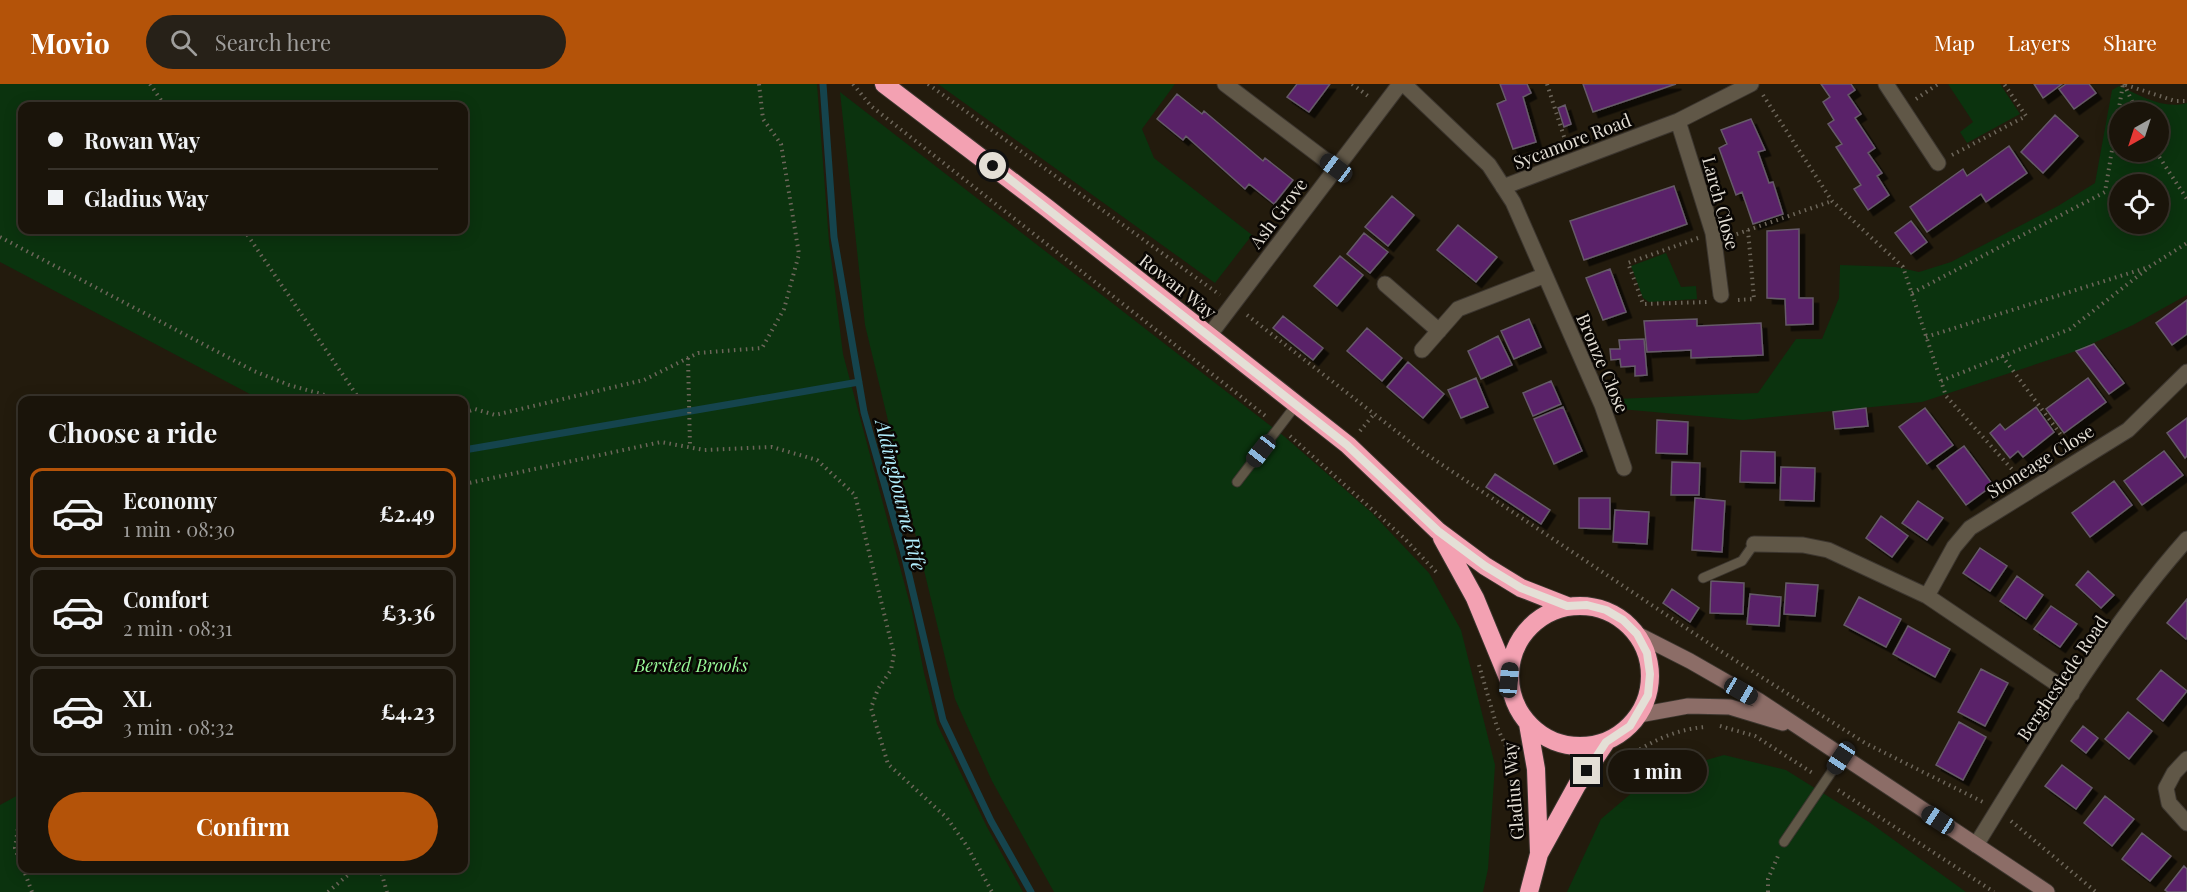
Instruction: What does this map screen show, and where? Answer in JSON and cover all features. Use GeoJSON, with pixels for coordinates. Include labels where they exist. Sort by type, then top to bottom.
{"type":"FeatureCollection","features":[{"type":"Feature","properties":{"kind":"highway","name":"Rowan Way"},"geometry":{"type":"LineString","coordinates":[[884,84],[1047,208],[1347,445],[1438,531],[1485,566],[1521,588],[1567,606]]}},
{"type":"Feature","properties":{"kind":"highway","name":"Rowan Way"},"geometry":{"type":"LineString","coordinates":[[1438,531],[1475,598],[1509,680]]}},
{"type":"Feature","properties":{"kind":"highway"},"geometry":{"type":"LineString","coordinates":[[1587,605],[1606,610],[1623,620],[1637,634],[1647,653],[1650,674],[1648,695],[1639,715],[1624,730],[1606,742],[1585,746],[1564,745],[1544,737],[1528,724],[1515,703],[1509,680],[1510,659],[1518,640],[1531,624],[1547,613],[1567,606],[1587,605]]}},
{"type":"Feature","properties":{"kind":"highway","name":"Gladius Way"},"geometry":{"type":"LineString","coordinates":[[1528,724],[1536,769],[1539,854]]}},
{"type":"Feature","properties":{"kind":"highway","name":"Gladius Way"},"geometry":{"type":"LineString","coordinates":[[1529,892],[1539,854],[1577,785],[1606,742]]}},
{"type":"Feature","properties":{"kind":"street"},"geometry":{"type":"LineString","coordinates":[[1225,84],[1245,90],[1336,168]]}},
{"type":"Feature","properties":{"kind":"street","name":"Ash Grove"},"geometry":{"type":"LineString","coordinates":[[1208,337],[1402,84]]}},
{"type":"Feature","properties":{"kind":"street","name":"Sycamore Road"},"geometry":{"type":"LineString","coordinates":[[1402,84],[1489,165],[1503,187],[1678,122],[1736,87],[1757,89]]}},
{"type":"Feature","properties":{"kind":"street"},"geometry":{"type":"LineString","coordinates":[[1886,84],[1938,163]]}},
{"type":"Feature","properties":{"kind":"street","name":"Larch Close"},"geometry":{"type":"LineString","coordinates":[[1678,122],[1713,237],[1722,298]]}},
{"type":"Feature","properties":{"kind":"street","name":"Bronze Close"},"geometry":{"type":"LineString","coordinates":[[1503,187],[1513,202],[1543,276],[1602,405],[1624,468]]}},
{"type":"Feature","properties":{"kind":"street"},"geometry":{"type":"LineString","coordinates":[[1422,350],[1458,309],[1543,276]]}},
{"type":"Feature","properties":{"kind":"street"},"geometry":{"type":"LineString","coordinates":[[1385,284],[1439,331]]}},
{"type":"Feature","properties":{"kind":"street","name":"Stoneage Close"},"geometry":{"type":"LineString","coordinates":[[1927,596],[1954,547],[1970,528],[2128,430],[2187,372]]}},
{"type":"Feature","properties":{"kind":"street"},"geometry":{"type":"LineString","coordinates":[[1754,544],[1803,544],[1828,550],[1927,596],[2072,694]]}},
{"type":"Feature","properties":{"kind":"street","name":"Berghestede Road"},"geometry":{"type":"LineString","coordinates":[[1976,845],[2072,694],[2184,547]]}},
{"type":"Feature","properties":{"kind":"street"},"geometry":{"type":"LineString","coordinates":[[1637,634],[1758,700],[1841,758],[2047,892]]}},
{"type":"Feature","properties":{"kind":"street"},"geometry":{"type":"LineString","coordinates":[[1639,715],[1688,706],[1730,707],[1797,728]]}},
{"type":"Feature","properties":{"kind":"street"},"geometry":{"type":"LineString","coordinates":[[2187,759],[2174,773],[2166,788],[2169,803],[2187,823]]}},
{"type":"Feature","properties":{"kind":"lane"},"geometry":{"type":"LineString","coordinates":[[1237,482],[1296,405]]}},
{"type":"Feature","properties":{"kind":"lane"},"geometry":{"type":"LineString","coordinates":[[1703,578],[1742,561],[1754,544]]}},
{"type":"Feature","properties":{"kind":"lane"},"geometry":{"type":"LineString","coordinates":[[1784,842],[1841,758]]}},
{"type":"Feature","properties":{"kind":"path"},"geometry":{"type":"LineString","coordinates":[[150,84],[162,102]]}},
{"type":"Feature","properties":{"kind":"path"},"geometry":{"type":"LineString","coordinates":[[468,411],[476,410],[495,415],[644,380],[698,353],[762,348],[784,309],[799,254],[781,144],[763,119],[759,84]]}},
{"type":"Feature","properties":{"kind":"path"},"geometry":{"type":"LineString","coordinates":[[928,84],[1233,304],[1423,452],[1719,650],[1865,743],[1998,810],[2096,892]]}},
{"type":"Feature","properties":{"kind":"path"},"geometry":{"type":"LineString","coordinates":[[1547,84],[1571,160]]}},
{"type":"Feature","properties":{"kind":"path"},"geometry":{"type":"LineString","coordinates":[[1903,108],[1938,84]]}},
{"type":"Feature","properties":{"kind":"path"},"geometry":{"type":"LineString","coordinates":[[1938,163],[1979,138],[2026,116],[2004,84]]}},
{"type":"Feature","properties":{"kind":"path"},"geometry":{"type":"LineString","coordinates":[[2123,84],[2175,101],[2187,101]]}},
{"type":"Feature","properties":{"kind":"path"},"geometry":{"type":"LineString","coordinates":[[2123,84],[2132,102]]}},
{"type":"Feature","properties":{"kind":"path"},"geometry":{"type":"LineString","coordinates":[[1912,294],[2105,192],[2123,84]]}},
{"type":"Feature","properties":{"kind":"path"},"geometry":{"type":"LineString","coordinates":[[854,85],[872,105],[1280,427],[1396,531],[1440,577]]}},
{"type":"Feature","properties":{"kind":"path"},"geometry":{"type":"LineString","coordinates":[[1757,89],[1832,201],[1903,267],[1946,396],[2031,490]]}},
{"type":"Feature","properties":{"kind":"path"},"geometry":{"type":"LineString","coordinates":[[2163,162],[2187,199]]}},
{"type":"Feature","properties":{"kind":"path"},"geometry":{"type":"LineString","coordinates":[[1748,230],[1754,299],[1722,298],[1643,304],[1628,263],[1713,237],[1748,230],[1832,201]]}},
{"type":"Feature","properties":{"kind":"path"},"geometry":{"type":"LineString","coordinates":[[247,234],[357,396]]}},
{"type":"Feature","properties":{"kind":"path"},"geometry":{"type":"LineString","coordinates":[[0,237],[254,371],[289,385],[329,396]]}},
{"type":"Feature","properties":{"kind":"path"},"geometry":{"type":"LineString","coordinates":[[1941,381],[2070,329],[2149,267],[2187,243]]}},
{"type":"Feature","properties":{"kind":"path"},"geometry":{"type":"LineString","coordinates":[[1926,337],[2149,267]]}},
{"type":"Feature","properties":{"kind":"path"},"geometry":{"type":"LineString","coordinates":[[2002,356],[2080,460]]}},
{"type":"Feature","properties":{"kind":"path"},"geometry":{"type":"LineString","coordinates":[[688,358],[690,447]]}},
{"type":"Feature","properties":{"kind":"path"},"geometry":{"type":"LineString","coordinates":[[468,483],[661,442],[704,450],[772,447],[817,460],[855,495],[894,654],[891,670],[878,689],[871,708],[888,764],[947,818],[967,846],[992,892]]}},
{"type":"Feature","properties":{"kind":"path"},"geometry":{"type":"LineString","coordinates":[[1479,662],[1497,727],[1516,767],[1536,769]]}},
{"type":"Feature","properties":{"kind":"path"},"geometry":{"type":"LineString","coordinates":[[1607,776],[1637,750],[1669,734],[1719,726],[1755,736],[1994,892]]}},
{"type":"Feature","properties":{"kind":"path"},"geometry":{"type":"LineString","coordinates":[[18,828],[15,848],[18,856]]}},
{"type":"Feature","properties":{"kind":"path"},"geometry":{"type":"LineString","coordinates":[[1768,892],[1768,879],[1784,842]]}},
{"type":"Feature","properties":{"kind":"path"},"geometry":{"type":"LineString","coordinates":[[25,873],[32,892]]}},
{"type":"Feature","properties":{"kind":"path"},"geometry":{"type":"LineString","coordinates":[[328,892],[350,873]]}},
{"type":"Feature","properties":{"kind":"path"},"geometry":{"type":"LineString","coordinates":[[381,873],[387,892]]}},
{"type":"Feature","properties":{"kind":"path"},"geometry":{"type":"LineString","coordinates":[[2083,892],[2088,885]]}},
{"type":"Feature","properties":{"kind":"green space","name":"Bersted Brooks"},"geometry":{"type":"Polygon","coordinates":[[[0,84],[817,84],[829,242],[843,354],[912,612],[937,724],[987,827],[1023,892],[0,892],[0,805],[18,795],[18,873],[468,873],[468,396],[253,396],[0,262],[0,84]]]}},
{"type":"Feature","properties":{"kind":"green space"},"geometry":{"type":"Polygon","coordinates":[[[938,84],[1175,84],[1142,129],[1154,158],[1252,235],[1215,283],[938,84]]]}},
{"type":"Feature","properties":{"kind":"green space"},"geometry":{"type":"Polygon","coordinates":[[[1948,84],[2000,84],[2020,114],[1967,143],[1960,132],[1973,122],[1948,84]]]}},
{"type":"Feature","properties":{"kind":"green space"},"geometry":{"type":"Polygon","coordinates":[[[2119,86],[2157,102],[2110,102],[2112,90],[2119,86]]]}},
{"type":"Feature","properties":{"kind":"green space"},"geometry":{"type":"Polygon","coordinates":[[[840,92],[1285,437],[1372,513],[1429,573],[1461,630],[1495,765],[1488,869],[1483,892],[1054,892],[992,781],[955,699],[865,325],[840,92]]]}},
{"type":"Feature","properties":{"kind":"green space"},"geometry":{"type":"Polygon","coordinates":[[[2187,103],[2187,295],[2133,325],[2076,351],[1922,402],[1743,420],[1620,409],[1616,399],[1758,393],[1796,339],[1822,339],[1839,298],[1840,265],[1896,267],[1919,272],[1951,262],[2058,206],[2095,183],[2109,106],[2109,162],[2169,162],[2169,105],[2187,103]]]}},
{"type":"Feature","properties":{"kind":"green space"},"geometry":{"type":"Polygon","coordinates":[[[1666,253],[1681,287],[1696,286],[1697,299],[1649,302],[1643,298],[1631,266],[1666,253]]]}},
{"type":"Feature","properties":{"kind":"green space"},"geometry":{"type":"Polygon","coordinates":[[[1724,755],[1786,770],[1869,822],[1966,892],[1567,892],[1601,819],[1653,775],[1724,755]]]}},
{"type":"Feature","properties":{"kind":"building"},"geometry":{"type":"Polygon","coordinates":[[[1297,84],[1330,84],[1309,112],[1287,97],[1297,84]]]}},
{"type":"Feature","properties":{"kind":"building"},"geometry":{"type":"Polygon","coordinates":[[[1500,84],[1527,84],[1531,93],[1523,97],[1536,142],[1513,149],[1497,104],[1506,100],[1500,84]]]}},
{"type":"Feature","properties":{"kind":"building"},"geometry":{"type":"Polygon","coordinates":[[[1583,84],[1676,84],[1593,112],[1583,84]]]}},
{"type":"Feature","properties":{"kind":"building"},"geometry":{"type":"Polygon","coordinates":[[[1821,84],[1851,84],[1855,90],[1848,95],[1861,114],[1855,118],[1875,148],[1868,153],[1882,173],[1877,176],[1889,195],[1868,210],[1854,189],[1861,185],[1836,147],[1842,144],[1828,124],[1834,120],[1823,102],[1830,97],[1821,84]]]}},
{"type":"Feature","properties":{"kind":"building"},"geometry":{"type":"Polygon","coordinates":[[[2034,84],[2062,84],[2043,98],[2034,84]]]}},
{"type":"Feature","properties":{"kind":"building"},"geometry":{"type":"Polygon","coordinates":[[[2066,84],[2089,84],[2096,93],[2074,109],[2059,89],[2066,84]]]}},
{"type":"Feature","properties":{"kind":"building"},"geometry":{"type":"Polygon","coordinates":[[[1177,94],[1202,114],[1204,111],[1263,161],[1265,158],[1293,180],[1274,204],[1249,184],[1245,189],[1186,136],[1183,140],[1157,119],[1177,94]]]}},
{"type":"Feature","properties":{"kind":"building"},"geometry":{"type":"Polygon","coordinates":[[[1565,105],[1571,124],[1564,127],[1558,108],[1565,105]]]}},
{"type":"Feature","properties":{"kind":"building"},"geometry":{"type":"Polygon","coordinates":[[[2055,115],[2078,136],[2043,173],[2021,152],[2055,115]]]}},
{"type":"Feature","properties":{"kind":"building"},"geometry":{"type":"Polygon","coordinates":[[[1751,119],[1765,150],[1758,152],[1769,183],[1773,182],[1783,214],[1753,224],[1742,192],[1736,195],[1719,148],[1727,144],[1721,130],[1751,119]]]}},
{"type":"Feature","properties":{"kind":"building"},"geometry":{"type":"Polygon","coordinates":[[[2009,146],[2027,173],[1986,202],[1981,194],[1927,232],[1910,207],[1963,169],[1967,176],[2009,146]]]}},
{"type":"Feature","properties":{"kind":"building"},"geometry":{"type":"Polygon","coordinates":[[[1674,186],[1687,224],[1584,260],[1570,221],[1674,186]]]}},
{"type":"Feature","properties":{"kind":"building"},"geometry":{"type":"Polygon","coordinates":[[[1392,196],[1414,215],[1388,246],[1365,227],[1392,196]]]}},
{"type":"Feature","properties":{"kind":"building"},"geometry":{"type":"Polygon","coordinates":[[[1911,221],[1927,242],[1911,254],[1895,233],[1911,221]]]}},
{"type":"Feature","properties":{"kind":"building"},"geometry":{"type":"Polygon","coordinates":[[[1458,225],[1497,257],[1476,282],[1437,250],[1458,225]]]}},
{"type":"Feature","properties":{"kind":"building"},"geometry":{"type":"Polygon","coordinates":[[[1799,229],[1799,298],[1813,298],[1813,324],[1786,325],[1785,299],[1767,298],[1767,231],[1799,229]]]}},
{"type":"Feature","properties":{"kind":"building"},"geometry":{"type":"Polygon","coordinates":[[[1364,233],[1388,252],[1370,273],[1347,254],[1364,233]]]}},
{"type":"Feature","properties":{"kind":"building"},"geometry":{"type":"Polygon","coordinates":[[[1340,256],[1363,275],[1337,306],[1314,286],[1340,256]]]}},
{"type":"Feature","properties":{"kind":"building"},"geometry":{"type":"Polygon","coordinates":[[[1610,269],[1626,312],[1603,320],[1586,278],[1610,269]]]}},
{"type":"Feature","properties":{"kind":"building"},"geometry":{"type":"Polygon","coordinates":[[[2187,300],[2187,334],[2172,345],[2156,323],[2187,300]]]}},
{"type":"Feature","properties":{"kind":"building"},"geometry":{"type":"Polygon","coordinates":[[[1283,316],[1323,348],[1313,360],[1273,328],[1283,316]]]}},
{"type":"Feature","properties":{"kind":"building"},"geometry":{"type":"Polygon","coordinates":[[[1529,319],[1541,347],[1514,359],[1501,331],[1529,319]]]}},
{"type":"Feature","properties":{"kind":"building"},"geometry":{"type":"Polygon","coordinates":[[[1697,319],[1697,326],[1761,323],[1763,355],[1691,358],[1691,350],[1647,352],[1644,321],[1697,319]]]}},
{"type":"Feature","properties":{"kind":"building"},"geometry":{"type":"Polygon","coordinates":[[[1367,328],[1402,358],[1382,381],[1347,351],[1367,328]]]}},
{"type":"Feature","properties":{"kind":"building"},"geometry":{"type":"Polygon","coordinates":[[[1498,336],[1512,365],[1481,379],[1468,351],[1498,336]]]}},
{"type":"Feature","properties":{"kind":"building"},"geometry":{"type":"Polygon","coordinates":[[[1644,339],[1647,375],[1635,376],[1635,366],[1621,367],[1620,359],[1611,360],[1610,349],[1620,349],[1619,340],[1644,339]]]}},
{"type":"Feature","properties":{"kind":"building"},"geometry":{"type":"Polygon","coordinates":[[[2094,344],[2124,383],[2109,394],[2076,351],[2094,344]]]}},
{"type":"Feature","properties":{"kind":"building"},"geometry":{"type":"Polygon","coordinates":[[[1408,362],[1444,394],[1423,418],[1387,387],[1408,362]]]}},
{"type":"Feature","properties":{"kind":"building"},"geometry":{"type":"Polygon","coordinates":[[[1476,378],[1488,407],[1461,418],[1448,390],[1476,378]]]}},
{"type":"Feature","properties":{"kind":"building"},"geometry":{"type":"Polygon","coordinates":[[[2088,378],[2106,402],[2064,433],[2046,409],[2088,378]]]}},
{"type":"Feature","properties":{"kind":"building"},"geometry":{"type":"Polygon","coordinates":[[[1551,381],[1561,404],[1533,416],[1523,393],[1551,381]]]}},
{"type":"Feature","properties":{"kind":"building"},"geometry":{"type":"Polygon","coordinates":[[[1563,407],[1582,451],[1554,464],[1534,419],[1563,407]]]}},
{"type":"Feature","properties":{"kind":"building"},"geometry":{"type":"Polygon","coordinates":[[[2036,407],[2054,432],[2023,457],[2018,451],[2010,458],[1990,433],[2000,424],[2005,430],[2036,407]]]}},
{"type":"Feature","properties":{"kind":"building"},"geometry":{"type":"Polygon","coordinates":[[[1866,408],[1868,426],[1835,429],[1833,412],[1866,408]]]}},
{"type":"Feature","properties":{"kind":"building"},"geometry":{"type":"Polygon","coordinates":[[[1925,408],[1953,445],[1927,464],[1899,427],[1925,408]]]}},
{"type":"Feature","properties":{"kind":"building"},"geometry":{"type":"Polygon","coordinates":[[[2187,418],[2187,456],[2185,458],[2167,433],[2187,418]]]}},
{"type":"Feature","properties":{"kind":"building"},"geometry":{"type":"Polygon","coordinates":[[[1657,420],[1688,422],[1687,454],[1656,453],[1657,420]]]}},
{"type":"Feature","properties":{"kind":"building"},"geometry":{"type":"Polygon","coordinates":[[[1964,446],[1993,485],[1966,505],[1937,466],[1964,446]]]}},
{"type":"Feature","properties":{"kind":"building"},"geometry":{"type":"Polygon","coordinates":[[[1741,451],[1775,452],[1775,483],[1740,482],[1741,451]]]}},
{"type":"Feature","properties":{"kind":"building"},"geometry":{"type":"Polygon","coordinates":[[[2164,451],[2183,475],[2142,505],[2124,481],[2164,451]]]}},
{"type":"Feature","properties":{"kind":"building"},"geometry":{"type":"Polygon","coordinates":[[[1672,462],[1700,463],[1699,495],[1671,495],[1672,462]]]}},
{"type":"Feature","properties":{"kind":"building"},"geometry":{"type":"Polygon","coordinates":[[[1781,467],[1815,468],[1814,501],[1780,500],[1781,467]]]}},
{"type":"Feature","properties":{"kind":"building"},"geometry":{"type":"Polygon","coordinates":[[[1495,474],[1550,510],[1541,524],[1486,487],[1495,474]]]}},
{"type":"Feature","properties":{"kind":"building"},"geometry":{"type":"Polygon","coordinates":[[[2114,481],[2132,505],[2090,537],[2072,513],[2114,481]]]}},
{"type":"Feature","properties":{"kind":"building"},"geometry":{"type":"Polygon","coordinates":[[[1579,498],[1610,498],[1610,529],[1579,528],[1579,498]]]}},
{"type":"Feature","properties":{"kind":"building"},"geometry":{"type":"Polygon","coordinates":[[[1695,498],[1725,501],[1722,552],[1692,550],[1695,498]]]}},
{"type":"Feature","properties":{"kind":"building"},"geometry":{"type":"Polygon","coordinates":[[[1918,501],[1943,518],[1927,540],[1902,523],[1918,501]]]}},
{"type":"Feature","properties":{"kind":"building"},"geometry":{"type":"Polygon","coordinates":[[[1615,510],[1649,512],[1647,544],[1613,542],[1615,510]]]}},
{"type":"Feature","properties":{"kind":"building"},"geometry":{"type":"Polygon","coordinates":[[[1881,516],[1908,536],[1892,557],[1866,538],[1881,516]]]}},
{"type":"Feature","properties":{"kind":"building"},"geometry":{"type":"Polygon","coordinates":[[[1980,548],[2007,566],[1990,591],[1963,573],[1980,548]]]}},
{"type":"Feature","properties":{"kind":"building"},"geometry":{"type":"Polygon","coordinates":[[[2088,571],[2114,595],[2101,608],[2076,585],[2088,571]]]}},
{"type":"Feature","properties":{"kind":"building"},"geometry":{"type":"Polygon","coordinates":[[[2017,576],[2043,595],[2026,619],[2000,601],[2017,576]]]}},
{"type":"Feature","properties":{"kind":"building"},"geometry":{"type":"Polygon","coordinates":[[[1711,581],[1744,583],[1743,614],[1710,613],[1711,581]]]}},
{"type":"Feature","properties":{"kind":"building"},"geometry":{"type":"Polygon","coordinates":[[[1786,583],[1818,585],[1815,616],[1784,614],[1786,583]]]}},
{"type":"Feature","properties":{"kind":"building"},"geometry":{"type":"Polygon","coordinates":[[[1672,589],[1699,608],[1690,622],[1663,603],[1672,589]]]}},
{"type":"Feature","properties":{"kind":"building"},"geometry":{"type":"Polygon","coordinates":[[[1750,594],[1781,597],[1779,626],[1747,624],[1750,594]]]}},
{"type":"Feature","properties":{"kind":"building"},"geometry":{"type":"Polygon","coordinates":[[[1859,597],[1901,619],[1886,647],[1844,625],[1859,597]]]}},
{"type":"Feature","properties":{"kind":"building"},"geometry":{"type":"Polygon","coordinates":[[[2187,599],[2187,637],[2186,639],[2167,623],[2187,599]]]}},
{"type":"Feature","properties":{"kind":"building"},"geometry":{"type":"Polygon","coordinates":[[[2051,606],[2077,624],[2060,647],[2034,629],[2051,606]]]}},
{"type":"Feature","properties":{"kind":"building"},"geometry":{"type":"Polygon","coordinates":[[[1908,626],[1950,649],[1935,677],[1893,654],[1908,626]]]}},
{"type":"Feature","properties":{"kind":"building"},"geometry":{"type":"Polygon","coordinates":[[[1981,669],[2008,683],[1985,726],[1958,712],[1981,669]]]}},
{"type":"Feature","properties":{"kind":"building"},"geometry":{"type":"Polygon","coordinates":[[[2161,670],[2187,691],[2163,721],[2137,699],[2161,670]]]}},
{"type":"Feature","properties":{"kind":"building"},"geometry":{"type":"Polygon","coordinates":[[[2128,712],[2152,731],[2129,759],[2105,739],[2128,712]]]}},
{"type":"Feature","properties":{"kind":"building"},"geometry":{"type":"Polygon","coordinates":[[[1959,722],[1986,737],[1963,780],[1936,765],[1959,722]]]}},
{"type":"Feature","properties":{"kind":"building"},"geometry":{"type":"Polygon","coordinates":[[[2083,726],[2098,738],[2086,753],[2071,741],[2083,726]]]}},
{"type":"Feature","properties":{"kind":"building"},"geometry":{"type":"Polygon","coordinates":[[[2062,765],[2092,788],[2076,809],[2045,786],[2062,765]]]}},
{"type":"Feature","properties":{"kind":"building"},"geometry":{"type":"Polygon","coordinates":[[[2105,796],[2134,819],[2112,846],[2084,823],[2105,796]]]}},
{"type":"Feature","properties":{"kind":"building"},"geometry":{"type":"Polygon","coordinates":[[[2142,833],[2171,856],[2150,881],[2122,859],[2142,833]]]}},
{"type":"Feature","properties":{"kind":"building"},"geometry":{"type":"Polygon","coordinates":[[[2184,866],[2187,869],[2187,892],[2165,890],[2184,866]]]}},
{"type":"Feature","properties":{"kind":"waterway","name":"Aldingbourne Rife"},"geometry":{"type":"LineString","coordinates":[[823,84],[834,237],[864,412],[903,550],[943,720],[991,821],[1031,892]]}},
{"type":"Feature","properties":{"kind":"waterway"},"geometry":{"type":"LineString","coordinates":[[468,449],[859,382]]}},
{"type":"Feature","properties":{"kind":"route"},"geometry":{"type":"LineString","coordinates":[[993,166],[1347,445],[1438,531],[1485,566],[1521,588],[1567,606],[1587,605],[1606,610],[1623,620],[1637,634],[1647,653],[1650,674],[1648,695],[1639,715],[1630,726],[1606,742],[1587,771]]}}]}
